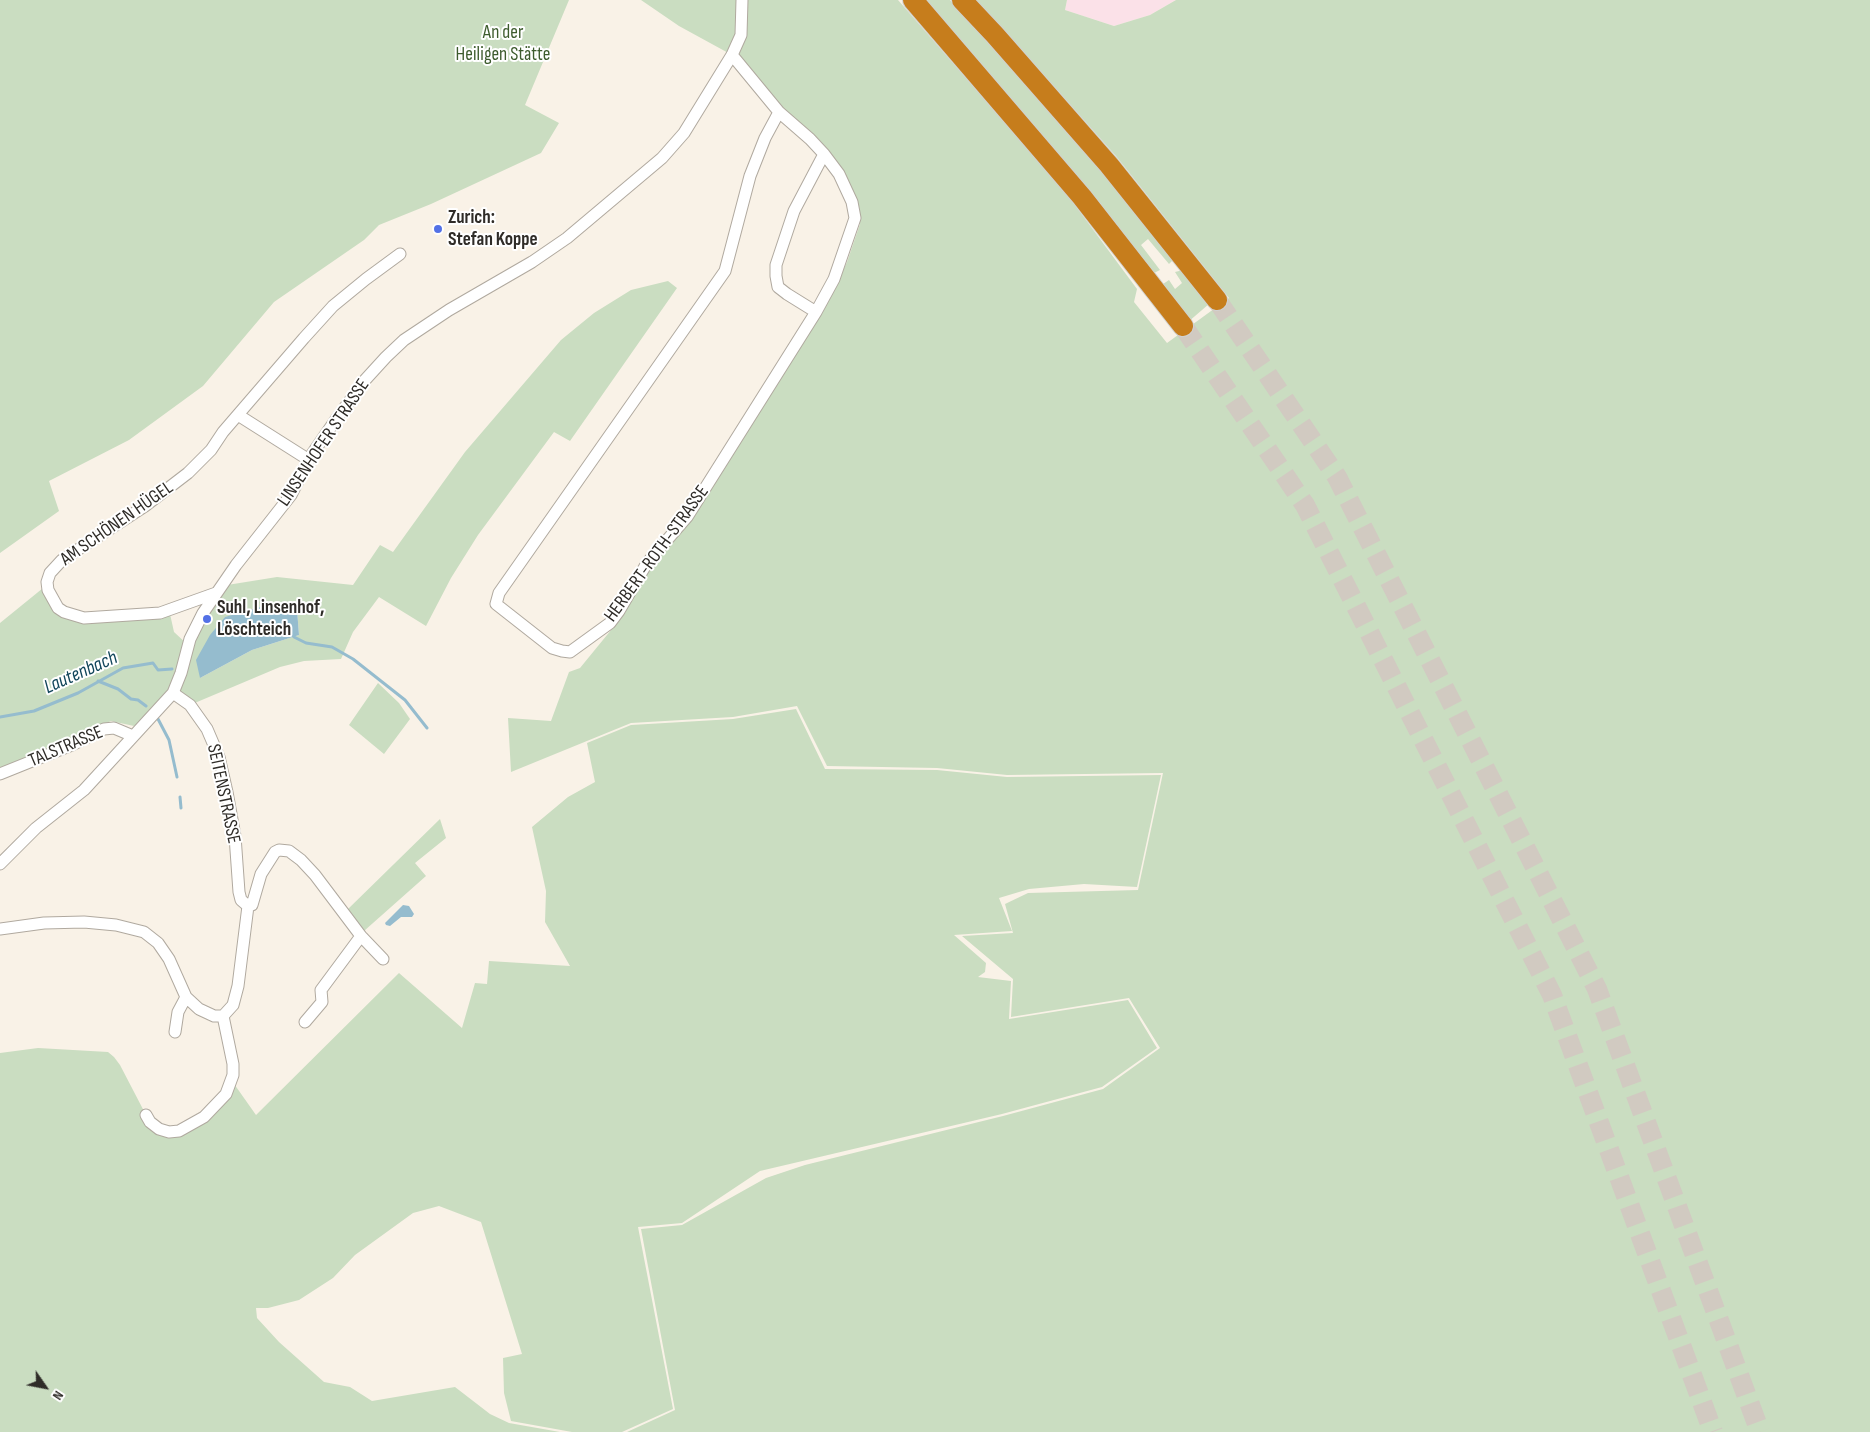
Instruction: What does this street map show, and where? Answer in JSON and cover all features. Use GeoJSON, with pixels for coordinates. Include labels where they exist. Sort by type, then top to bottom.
{"type":"FeatureCollection","features":[{"type":"Feature","properties":{"kind":"highway"},"geometry":{"type":"LineString","coordinates":[[913,0],[1082,197],[1183,326]]}},
{"type":"Feature","properties":{"kind":"highway"},"geometry":{"type":"LineString","coordinates":[[962,0],[1086,138],[1217,300]]}},
{"type":"Feature","properties":{"kind":"street","name":"LINSENHOFER STRASSE"},"geometry":{"type":"LineString","coordinates":[[0,864],[36,828],[84,790],[173,693],[181,674],[194,629],[202,613],[291,495],[309,460],[337,418],[386,357],[404,340],[450,310],[532,262],[567,238],[662,158],[684,133],[732,55],[741,35],[742,0]]}},
{"type":"Feature","properties":{"kind":"street","name":"HERBERT-ROTH-STRASSE"},"geometry":{"type":"LineString","coordinates":[[732,55],[779,112],[824,154],[842,181],[852,202],[855,218],[834,279],[816,312],[687,517],[647,563],[610,623],[570,652],[552,648],[496,604],[499,593],[725,270],[750,176],[765,138],[779,112]]}},
{"type":"Feature","properties":{"kind":"street"},"geometry":{"type":"LineString","coordinates":[[816,312],[778,287],[776,265],[794,211],[824,154]]}},
{"type":"Feature","properties":{"kind":"street","name":"AM SCHÖNEN HÜGEL"},"geometry":{"type":"LineString","coordinates":[[216,593],[160,613],[84,618],[64,612],[58,608],[48,590],[47,582],[50,573],[62,560],[178,482],[211,450],[238,414],[333,306],[400,254]]}},
{"type":"Feature","properties":{"kind":"street"},"geometry":{"type":"LineString","coordinates":[[238,414],[309,460]]}},
{"type":"Feature","properties":{"kind":"street","name":"SEITENSTRASSE"},"geometry":{"type":"LineString","coordinates":[[173,693],[190,705],[207,729],[217,750],[235,836],[238,892],[241,900],[248,906]]}},
{"type":"Feature","properties":{"kind":"street","name":"TALSTRASSE"},"geometry":{"type":"LineString","coordinates":[[0,774],[72,745],[104,729],[114,728],[133,736]]}},
{"type":"Feature","properties":{"kind":"street"},"geometry":{"type":"LineString","coordinates":[[0,929],[44,923],[84,922],[116,925],[144,932],[158,943],[169,959],[186,997],[199,1008],[214,1016],[223,1016],[233,1005],[238,986],[248,906],[252,905],[260,874],[275,852],[280,850],[289,851],[315,875],[361,936],[383,959]]}},
{"type":"Feature","properties":{"kind":"street"},"geometry":{"type":"LineString","coordinates":[[305,1022],[322,1002],[321,990],[361,936]]}},
{"type":"Feature","properties":{"kind":"street"},"geometry":{"type":"LineString","coordinates":[[175,1032],[178,1012],[186,997]]}},
{"type":"Feature","properties":{"kind":"street"},"geometry":{"type":"LineString","coordinates":[[146,1115],[150,1122],[159,1129],[169,1132],[179,1131],[204,1117],[226,1094],[233,1075],[223,1016]]}},
{"type":"Feature","properties":{"kind":"shaded area"},"geometry":{"type":"Polygon","coordinates":[[[1067,0],[1176,0],[1150,15],[1114,26],[1065,10],[1067,0]]]}},
{"type":"Feature","properties":{"kind":"green space","name":"An der Heiligen Stätte"},"geometry":{"type":"Polygon","coordinates":[[[0,0],[569,0],[525,105],[559,123],[541,153],[431,204],[379,225],[364,240],[274,302],[203,386],[129,440],[49,481],[59,511],[0,553],[0,0]]]}},
{"type":"Feature","properties":{"kind":"green space"},"geometry":{"type":"Polygon","coordinates":[[[641,0],[898,0],[1066,193],[1137,289],[1134,302],[1167,343],[1229,298],[1116,156],[975,0],[1067,0],[1065,10],[1114,26],[1150,15],[1176,0],[1870,0],[1870,1432],[627,1432],[675,1410],[641,1229],[682,1225],[766,1178],[805,1165],[1103,1089],[1160,1048],[1129,998],[1011,1017],[1013,979],[962,936],[1013,933],[1005,904],[1028,893],[1138,890],[1163,773],[1007,775],[937,768],[827,766],[797,706],[733,717],[631,723],[511,772],[508,718],[551,721],[569,672],[580,668],[625,613],[636,590],[822,313],[847,262],[860,224],[859,206],[845,174],[732,55],[679,26],[641,0]]]}},
{"type":"Feature","properties":{"kind":"green space"},"geometry":{"type":"Polygon","coordinates":[[[920,0],[950,0],[989,41],[1057,116],[1173,260],[1169,264],[1148,239],[1141,245],[1160,270],[1152,274],[920,0]]]}},
{"type":"Feature","properties":{"kind":"green space"},"geometry":{"type":"Polygon","coordinates":[[[1183,270],[1209,304],[1188,322],[1160,286],[1169,280],[1175,289],[1182,283],[1175,272],[1183,270]]]}},
{"type":"Feature","properties":{"kind":"green space"},"geometry":{"type":"Polygon","coordinates":[[[668,281],[677,288],[570,441],[554,432],[478,535],[451,578],[426,626],[379,597],[353,632],[341,659],[304,661],[280,667],[190,705],[173,693],[149,717],[134,726],[111,721],[0,768],[0,623],[48,584],[60,606],[75,613],[170,614],[174,632],[188,645],[221,586],[277,577],[353,585],[380,545],[393,552],[465,452],[561,340],[594,313],[631,290],[668,281]],[[297,609],[225,617],[200,678],[252,650],[299,635],[297,609]]]}},
{"type":"Feature","properties":{"kind":"green space"},"geometry":{"type":"Polygon","coordinates":[[[378,683],[399,703],[410,719],[384,754],[349,725],[378,683]]]}},
{"type":"Feature","properties":{"kind":"green space"},"geometry":{"type":"Polygon","coordinates":[[[796,709],[825,769],[937,770],[1007,777],[1161,775],[1137,887],[1084,884],[1029,889],[999,898],[1012,931],[954,935],[986,963],[985,972],[978,977],[1011,981],[1009,1019],[1128,1000],[1157,1048],[1102,1087],[1002,1114],[760,1171],[682,1223],[638,1227],[673,1409],[622,1432],[572,1432],[511,1421],[504,1393],[503,1358],[522,1354],[481,1222],[439,1206],[413,1213],[355,1255],[333,1278],[299,1300],[268,1308],[256,1308],[257,1318],[279,1342],[324,1382],[350,1387],[372,1401],[455,1387],[490,1414],[509,1423],[560,1432],[0,1432],[0,1053],[38,1048],[108,1052],[120,1065],[146,1115],[159,1129],[189,1127],[232,1081],[256,1115],[399,973],[462,1028],[475,983],[487,984],[489,961],[570,966],[545,922],[546,891],[532,827],[568,797],[595,782],[587,743],[631,725],[733,719],[796,709]]]}},
{"type":"Feature","properties":{"kind":"green space"},"geometry":{"type":"Polygon","coordinates":[[[440,819],[446,838],[415,863],[426,876],[364,931],[347,910],[440,819]]]}},
{"type":"Feature","properties":{"kind":"water"},"geometry":{"type":"Polygon","coordinates":[[[274,603],[297,609],[299,635],[252,650],[200,678],[196,660],[210,635],[225,617],[274,603]]]}},
{"type":"Feature","properties":{"kind":"water"},"geometry":{"type":"Polygon","coordinates":[[[403,905],[409,906],[414,914],[412,917],[401,917],[390,926],[386,925],[385,923],[403,905]]]}},
{"type":"Feature","properties":{"kind":"waterway","name":"Lautenbach"},"geometry":{"type":"LineString","coordinates":[[294,637],[306,643],[332,647],[353,659],[405,700],[427,728]]}},
{"type":"Feature","properties":{"kind":"waterway","name":"Lautenbach"},"geometry":{"type":"LineString","coordinates":[[0,717],[34,711],[78,693],[123,668],[153,663],[158,670],[172,669]]}},
{"type":"Feature","properties":{"kind":"waterway"},"geometry":{"type":"LineString","coordinates":[[98,681],[118,689],[131,699],[138,700],[146,706]]}},
{"type":"Feature","properties":{"kind":"waterway"},"geometry":{"type":"LineString","coordinates":[[158,719],[169,740],[177,777]]}},
{"type":"Feature","properties":{"kind":"waterway"},"geometry":{"type":"LineString","coordinates":[[180,797],[181,808]]}},
{"type":"Feature","properties":{"kind":"tunnel"},"geometry":{"type":"LineString","coordinates":[[1217,300],[1337,477],[1597,989],[1760,1432]]}},
{"type":"Feature","properties":{"kind":"tunnel"},"geometry":{"type":"LineString","coordinates":[[1183,326],[1305,505],[1552,995],[1713,1432]]}},
{"type":"Feature","properties":{"kind":"place","name":"Zurich: Stefan Koppe"},"geometry":{"type":"Point","coordinates":[438,229]}},
{"type":"Feature","properties":{"kind":"place","name":"Suhl, Linsenhof, Löschteich"},"geometry":{"type":"Point","coordinates":[207,619]}}]}
